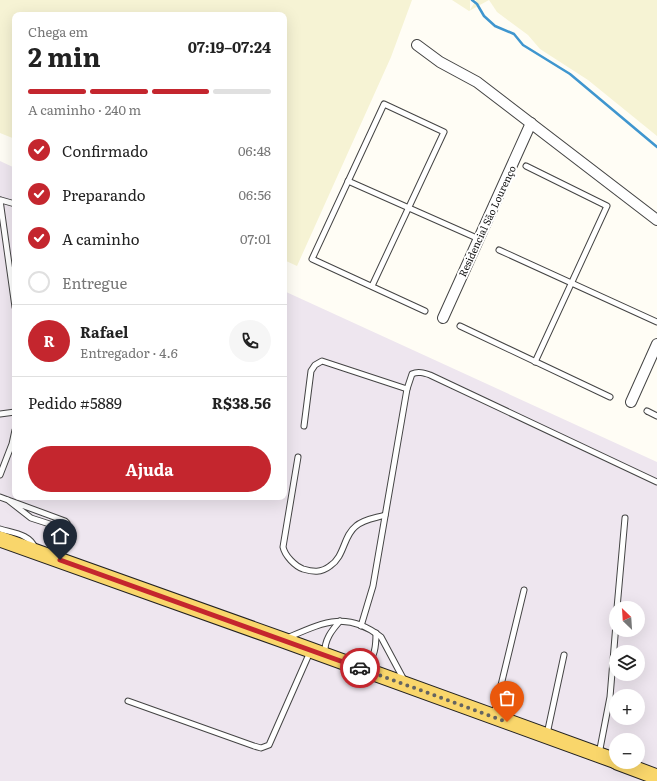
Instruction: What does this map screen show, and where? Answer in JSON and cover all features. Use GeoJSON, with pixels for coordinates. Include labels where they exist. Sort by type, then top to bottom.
{"type":"FeatureCollection","features":[{"type":"Feature","properties":{"kind":"main road"},"geometry":{"type":"LineString","coordinates":[[0,539],[609,759]]}},
{"type":"Feature","properties":{"kind":"main road"},"geometry":{"type":"LineString","coordinates":[[636,769],[657,777]]}},
{"type":"Feature","properties":{"kind":"street"},"geometry":{"type":"LineString","coordinates":[[417,45],[440,62],[477,82],[657,220]]}},
{"type":"Feature","properties":{"kind":"street","name":"Residencial São Lourenço"},"geometry":{"type":"LineString","coordinates":[[443,318],[532,123]]}},
{"type":"Feature","properties":{"kind":"street"},"geometry":{"type":"LineString","coordinates":[[631,402],[657,344]]}},
{"type":"Feature","properties":{"kind":"lane"},"geometry":{"type":"LineString","coordinates":[[372,286],[444,132],[384,104],[312,259],[425,311]]}},
{"type":"Feature","properties":{"kind":"lane"},"geometry":{"type":"LineString","coordinates":[[526,166],[606,206],[535,362]]}},
{"type":"Feature","properties":{"kind":"lane"},"geometry":{"type":"LineString","coordinates":[[348,181],[479,239]]}},
{"type":"Feature","properties":{"kind":"lane"},"geometry":{"type":"LineString","coordinates":[[12,203],[0,200],[12,286]]}},
{"type":"Feature","properties":{"kind":"lane"},"geometry":{"type":"LineString","coordinates":[[499,250],[657,322]]}},
{"type":"Feature","properties":{"kind":"lane"},"geometry":{"type":"LineString","coordinates":[[460,326],[610,397]]}},
{"type":"Feature","properties":{"kind":"lane"},"geometry":{"type":"LineString","coordinates":[[304,426],[311,371],[318,362],[322,361],[407,389]]}},
{"type":"Feature","properties":{"kind":"lane"},"geometry":{"type":"LineString","coordinates":[[361,626],[372,586],[407,389],[412,374],[415,372],[424,373],[657,482]]}},
{"type":"Feature","properties":{"kind":"lane"},"geometry":{"type":"LineString","coordinates":[[647,411],[657,416]]}},
{"type":"Feature","properties":{"kind":"lane"},"geometry":{"type":"LineString","coordinates":[[0,414],[12,412]]}},
{"type":"Feature","properties":{"kind":"lane"},"geometry":{"type":"LineString","coordinates":[[0,475],[12,444]]}},
{"type":"Feature","properties":{"kind":"lane"},"geometry":{"type":"LineString","coordinates":[[298,457],[283,547],[293,562],[300,568],[313,572],[324,570],[336,562],[352,530],[357,525],[385,515]]}},
{"type":"Feature","properties":{"kind":"lane"},"geometry":{"type":"LineString","coordinates":[[0,498],[8,500],[65,521],[67,523],[62,528],[31,518],[8,500]]}},
{"type":"Feature","properties":{"kind":"lane"},"geometry":{"type":"LineString","coordinates":[[618,601],[625,518]]}},
{"type":"Feature","properties":{"kind":"lane"},"geometry":{"type":"LineString","coordinates":[[0,530],[26,537],[32,542],[36,551]]}},
{"type":"Feature","properties":{"kind":"lane"},"geometry":{"type":"LineString","coordinates":[[493,717],[524,590]]}},
{"type":"Feature","properties":{"kind":"lane"},"geometry":{"type":"LineString","coordinates":[[128,701],[254,746],[265,747],[269,745],[318,653],[324,650],[327,639],[332,630],[340,621]]}},
{"type":"Feature","properties":{"kind":"lane"},"geometry":{"type":"LineString","coordinates":[[283,640],[328,622],[354,622],[381,637],[406,685]]}},
{"type":"Feature","properties":{"kind":"lane"},"geometry":{"type":"LineString","coordinates":[[363,669],[369,663],[375,651],[376,633]]}},
{"type":"Feature","properties":{"kind":"lane"},"geometry":{"type":"LineString","coordinates":[[599,755],[610,697],[615,637]]}},
{"type":"Feature","properties":{"kind":"lane"},"geometry":{"type":"LineString","coordinates":[[547,736],[564,654]]}},
{"type":"Feature","properties":{"kind":"shaded area"},"geometry":{"type":"Polygon","coordinates":[[[0,0],[412,0],[391,57],[297,266],[287,261],[287,12],[12,12],[12,138],[0,133],[0,0]]]}},
{"type":"Feature","properties":{"kind":"shaded area"},"geometry":{"type":"Polygon","coordinates":[[[452,0],[470,0],[470,10],[476,0],[489,0],[469,11],[452,0]]]}},
{"type":"Feature","properties":{"kind":"shaded area"},"geometry":{"type":"Polygon","coordinates":[[[489,0],[657,0],[657,136],[588,80],[540,49],[528,35],[497,12],[489,0]]]}},
{"type":"Feature","properties":{"kind":"shaded area"},"geometry":{"type":"Polygon","coordinates":[[[0,161],[12,167],[12,500],[287,500],[287,292],[657,462],[657,781],[0,781],[0,161]]]}},
{"type":"Feature","properties":{"kind":"waterway"},"geometry":{"type":"LineString","coordinates":[[472,0],[477,4],[484,16],[495,26],[514,34],[523,45],[570,74],[657,147]]}},
{"type":"Feature","properties":{"kind":"way so far"},"geometry":{"type":"LineString","coordinates":[[360,668],[507,722]]}},
{"type":"Feature","properties":{"kind":"route"},"geometry":{"type":"LineString","coordinates":[[60,560],[360,668]]}}]}
